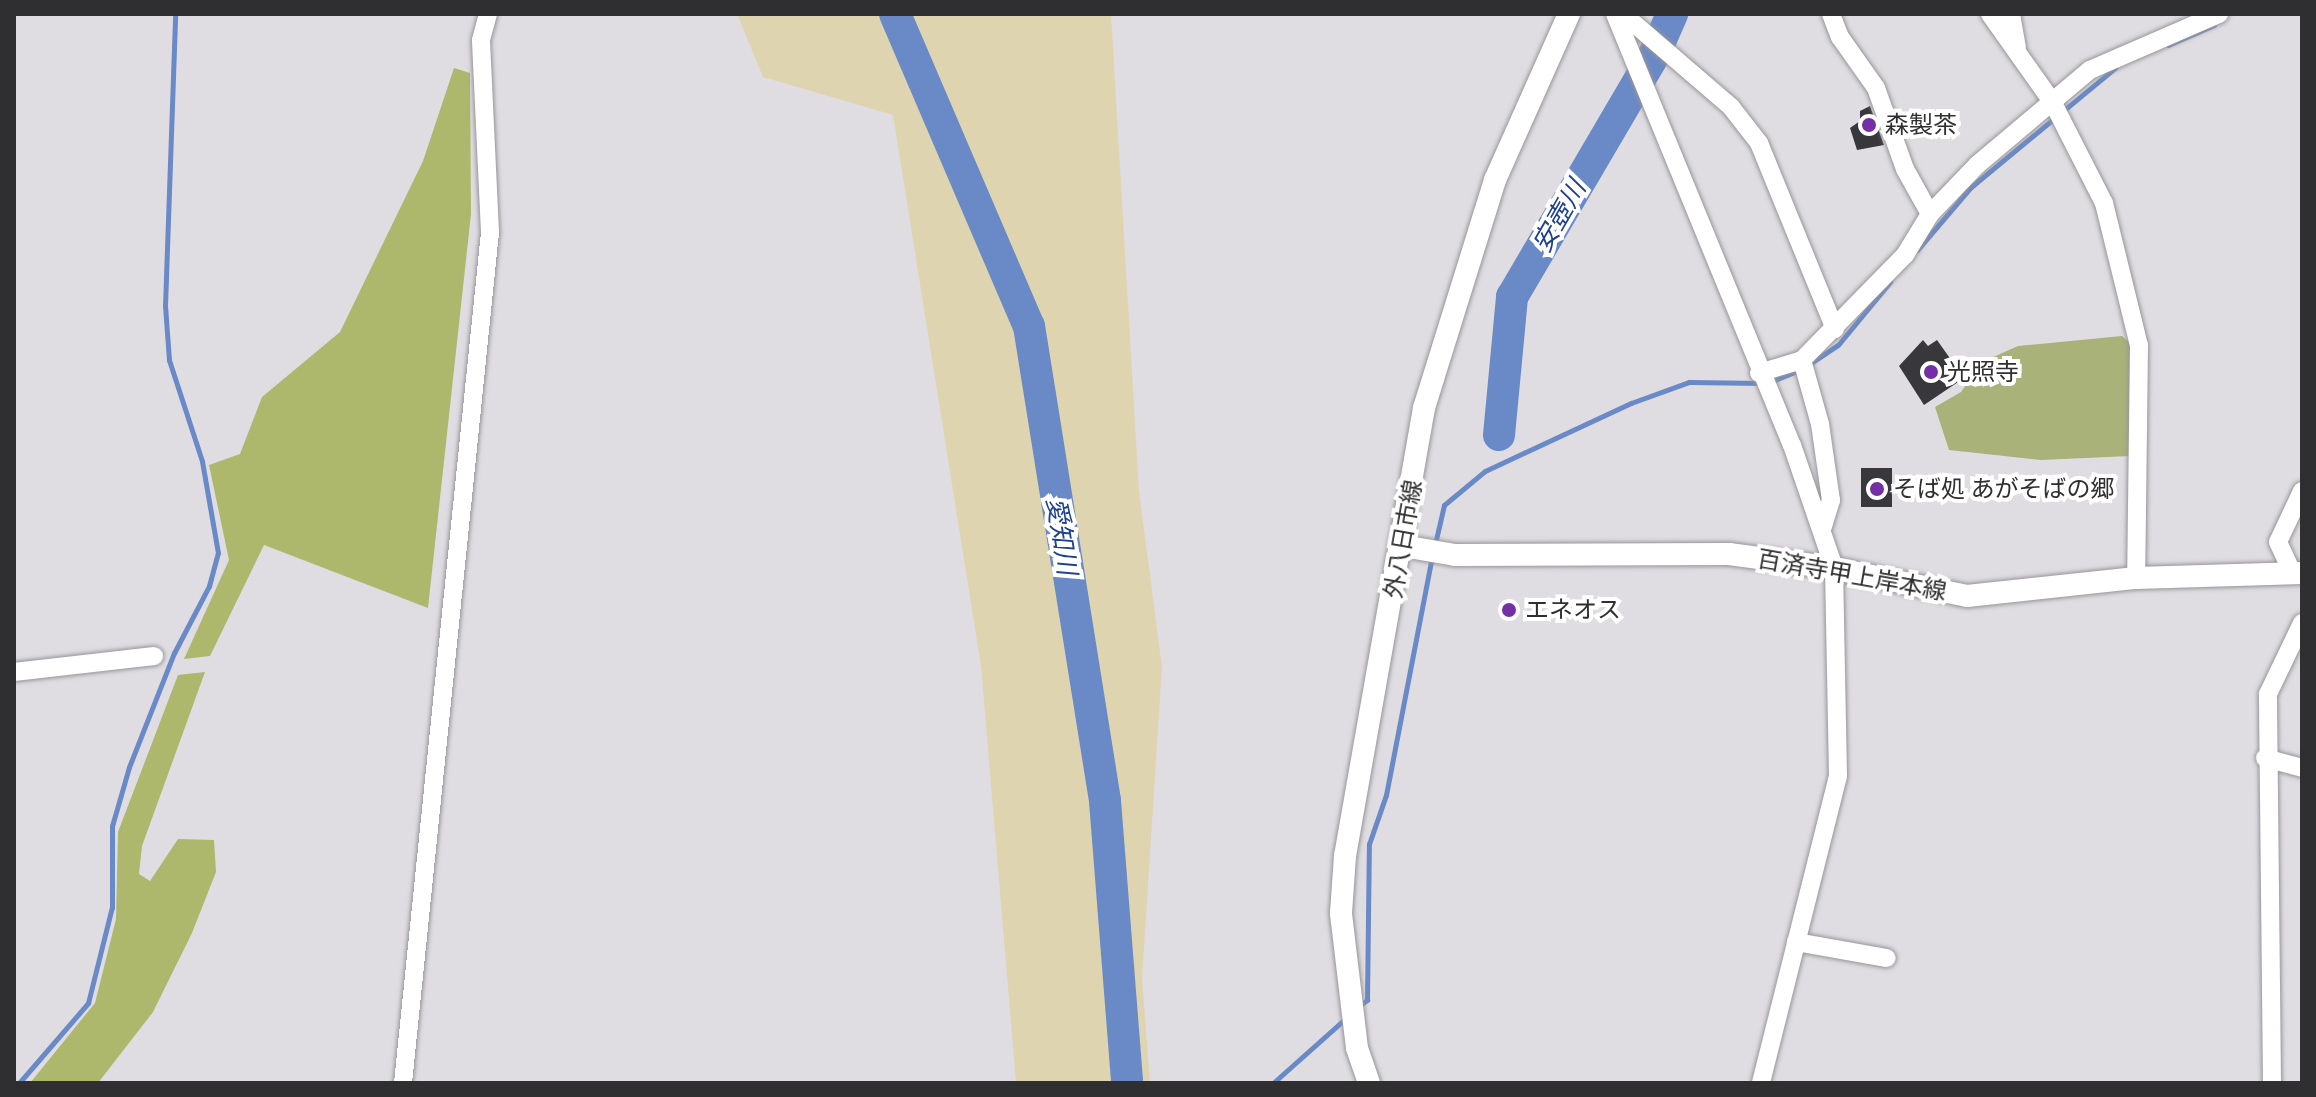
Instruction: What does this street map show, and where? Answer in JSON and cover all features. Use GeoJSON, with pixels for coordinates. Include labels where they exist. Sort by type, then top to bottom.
{"type":"FeatureCollection","features":[{"type":"Feature","properties":{"kind":"main road","name":"外八日市線"},"geometry":{"type":"LineString","coordinates":[[1369,1083],[1357,1048],[1341,913],[1351,818],[1403,546],[1424,408],[1495,180],[1569,14]]}},
{"type":"Feature","properties":{"kind":"main road","name":"百済寺甲上岸本線"},"geometry":{"type":"LineString","coordinates":[[1403,546],[1455,555],[1729,554],[1834,568],[1967,596],[2136,578],[2297,572]]}},
{"type":"Feature","properties":{"kind":"street"},"geometry":{"type":"LineString","coordinates":[[403,1083],[490,232],[481,40],[488,14]]}},
{"type":"Feature","properties":{"kind":"street"},"geometry":{"type":"LineString","coordinates":[[1615,14],[1823,527],[1834,568],[1838,776],[1761,1083]]}},
{"type":"Feature","properties":{"kind":"street"},"geometry":{"type":"LineString","coordinates":[[1623,14],[1731,107],[1759,143],[1835,329]]}},
{"type":"Feature","properties":{"kind":"street"},"geometry":{"type":"LineString","coordinates":[[1831,14],[1840,37],[1876,88],[1905,169],[1930,214]]}},
{"type":"Feature","properties":{"kind":"street"},"geometry":{"type":"LineString","coordinates":[[1990,14],[2053,103],[2096,181],[2139,345],[2136,578]]}},
{"type":"Feature","properties":{"kind":"street"},"geometry":{"type":"LineString","coordinates":[[2011,14],[2018,54]]}},
{"type":"Feature","properties":{"kind":"street"},"geometry":{"type":"LineString","coordinates":[[1759,373],[1802,360],[1905,255],[1930,214],[1977,165],[2110,57],[2219,14]]}},
{"type":"Feature","properties":{"kind":"street"},"geometry":{"type":"LineString","coordinates":[[1802,360],[1820,424],[1831,500],[1823,527]]}},
{"type":"Feature","properties":{"kind":"street"},"geometry":{"type":"LineString","coordinates":[[2297,572],[2278,542],[2302,491]]}},
{"type":"Feature","properties":{"kind":"street"},"geometry":{"type":"LineString","coordinates":[[2272,1083],[2265,758],[2268,694],[2302,623]]}},
{"type":"Feature","properties":{"kind":"street"},"geometry":{"type":"LineString","coordinates":[[14,672],[154,656]]}},
{"type":"Feature","properties":{"kind":"street"},"geometry":{"type":"LineString","coordinates":[[2265,758],[2302,768]]}},
{"type":"Feature","properties":{"kind":"street"},"geometry":{"type":"LineString","coordinates":[[1796,942],[1887,958]]}},
{"type":"Feature","properties":{"kind":"green space"},"geometry":{"type":"Polygon","coordinates":[[[454,68],[470,73],[471,214],[428,608],[264,545],[210,656],[184,659],[229,560],[209,465],[240,454],[262,397],[340,332],[423,161],[454,68]]]}},
{"type":"Feature","properties":{"kind":"green space"},"geometry":{"type":"Polygon","coordinates":[[[2122,336],[2132,345],[2130,456],[2041,460],[1949,450],[1935,407],[1961,392],[1982,362],[2018,346],[2122,336]]]}},
{"type":"Feature","properties":{"kind":"green space"},"geometry":{"type":"Polygon","coordinates":[[[205,672],[142,846],[139,874],[150,881],[178,839],[214,840],[216,872],[192,933],[153,1012],[98,1083],[30,1083],[95,1003],[116,919],[118,832],[178,675],[205,672]]]}},
{"type":"Feature","properties":{"kind":"sand"},"geometry":{"type":"Polygon","coordinates":[[[737,14],[1111,14],[1139,491],[1162,667],[1142,979],[1150,1083],[1016,1083],[981,666],[893,115],[763,77],[737,14]]]}},
{"type":"Feature","properties":{"kind":"building","name":"森製茶"},"geometry":{"type":"Polygon","coordinates":[[[1870,106],[1884,145],[1857,150],[1850,128],[1860,121],[1860,111],[1870,106]]]}},
{"type":"Feature","properties":{"kind":"building","name":"光照寺"},"geometry":{"type":"Polygon","coordinates":[[[1923,340],[1928,346],[1937,340],[1964,378],[1924,405],[1899,366],[1923,340]]]}},
{"type":"Feature","properties":{"kind":"building","name":"そば処 あがそばの郷"},"geometry":{"type":"Polygon","coordinates":[[[1861,468],[1892,468],[1892,507],[1861,507],[1861,468]]]}},
{"type":"Feature","properties":{"kind":"waterway"},"geometry":{"type":"LineString","coordinates":[[19,1083],[88,1003],[112,907],[112,826],[129,767],[174,653],[209,586],[218,553],[202,461],[169,360],[165,306],[175,14]]}},
{"type":"Feature","properties":{"kind":"waterway","name":"愛知川"},"geometry":{"type":"LineString","coordinates":[[895,14],[1029,326],[1105,801],[1127,1083]]}},
{"type":"Feature","properties":{"kind":"waterway","name":"安壺川"},"geometry":{"type":"LineString","coordinates":[[1499,435],[1512,297],[1655,53],[1672,14]]}},
{"type":"Feature","properties":{"kind":"waterway"},"geometry":{"type":"LineString","coordinates":[[2168,45],[2214,25]]}},
{"type":"Feature","properties":{"kind":"waterway"},"geometry":{"type":"LineString","coordinates":[[1917,250],[1971,187],[2115,68]]}},
{"type":"Feature","properties":{"kind":"waterway"},"geometry":{"type":"LineString","coordinates":[[1811,363],[1838,345],[1890,282]]}},
{"type":"Feature","properties":{"kind":"waterway"},"geometry":{"type":"LineString","coordinates":[[1772,381],[1799,370]]}},
{"type":"Feature","properties":{"kind":"waterway"},"geometry":{"type":"LineString","coordinates":[[1435,544],[1444,505],[1485,471],[1631,403],[1689,382],[1762,383]]}},
{"type":"Feature","properties":{"kind":"waterway"},"geometry":{"type":"LineString","coordinates":[[1360,1005],[1367,1000],[1369,844],[1386,795],[1432,557]]}},
{"type":"Feature","properties":{"kind":"waterway"},"geometry":{"type":"LineString","coordinates":[[1273,1083],[1347,1017]]}},
{"type":"Feature","properties":{"kind":"place","name":"森製茶"},"geometry":{"type":"Point","coordinates":[1869,125]}},
{"type":"Feature","properties":{"kind":"place","name":"光照寺"},"geometry":{"type":"Point","coordinates":[1931,372]}},
{"type":"Feature","properties":{"kind":"place","name":"そば処 あがそばの郷"},"geometry":{"type":"Point","coordinates":[1877,489]}},
{"type":"Feature","properties":{"kind":"place","name":"エネオス"},"geometry":{"type":"Point","coordinates":[1509,610]}}]}
